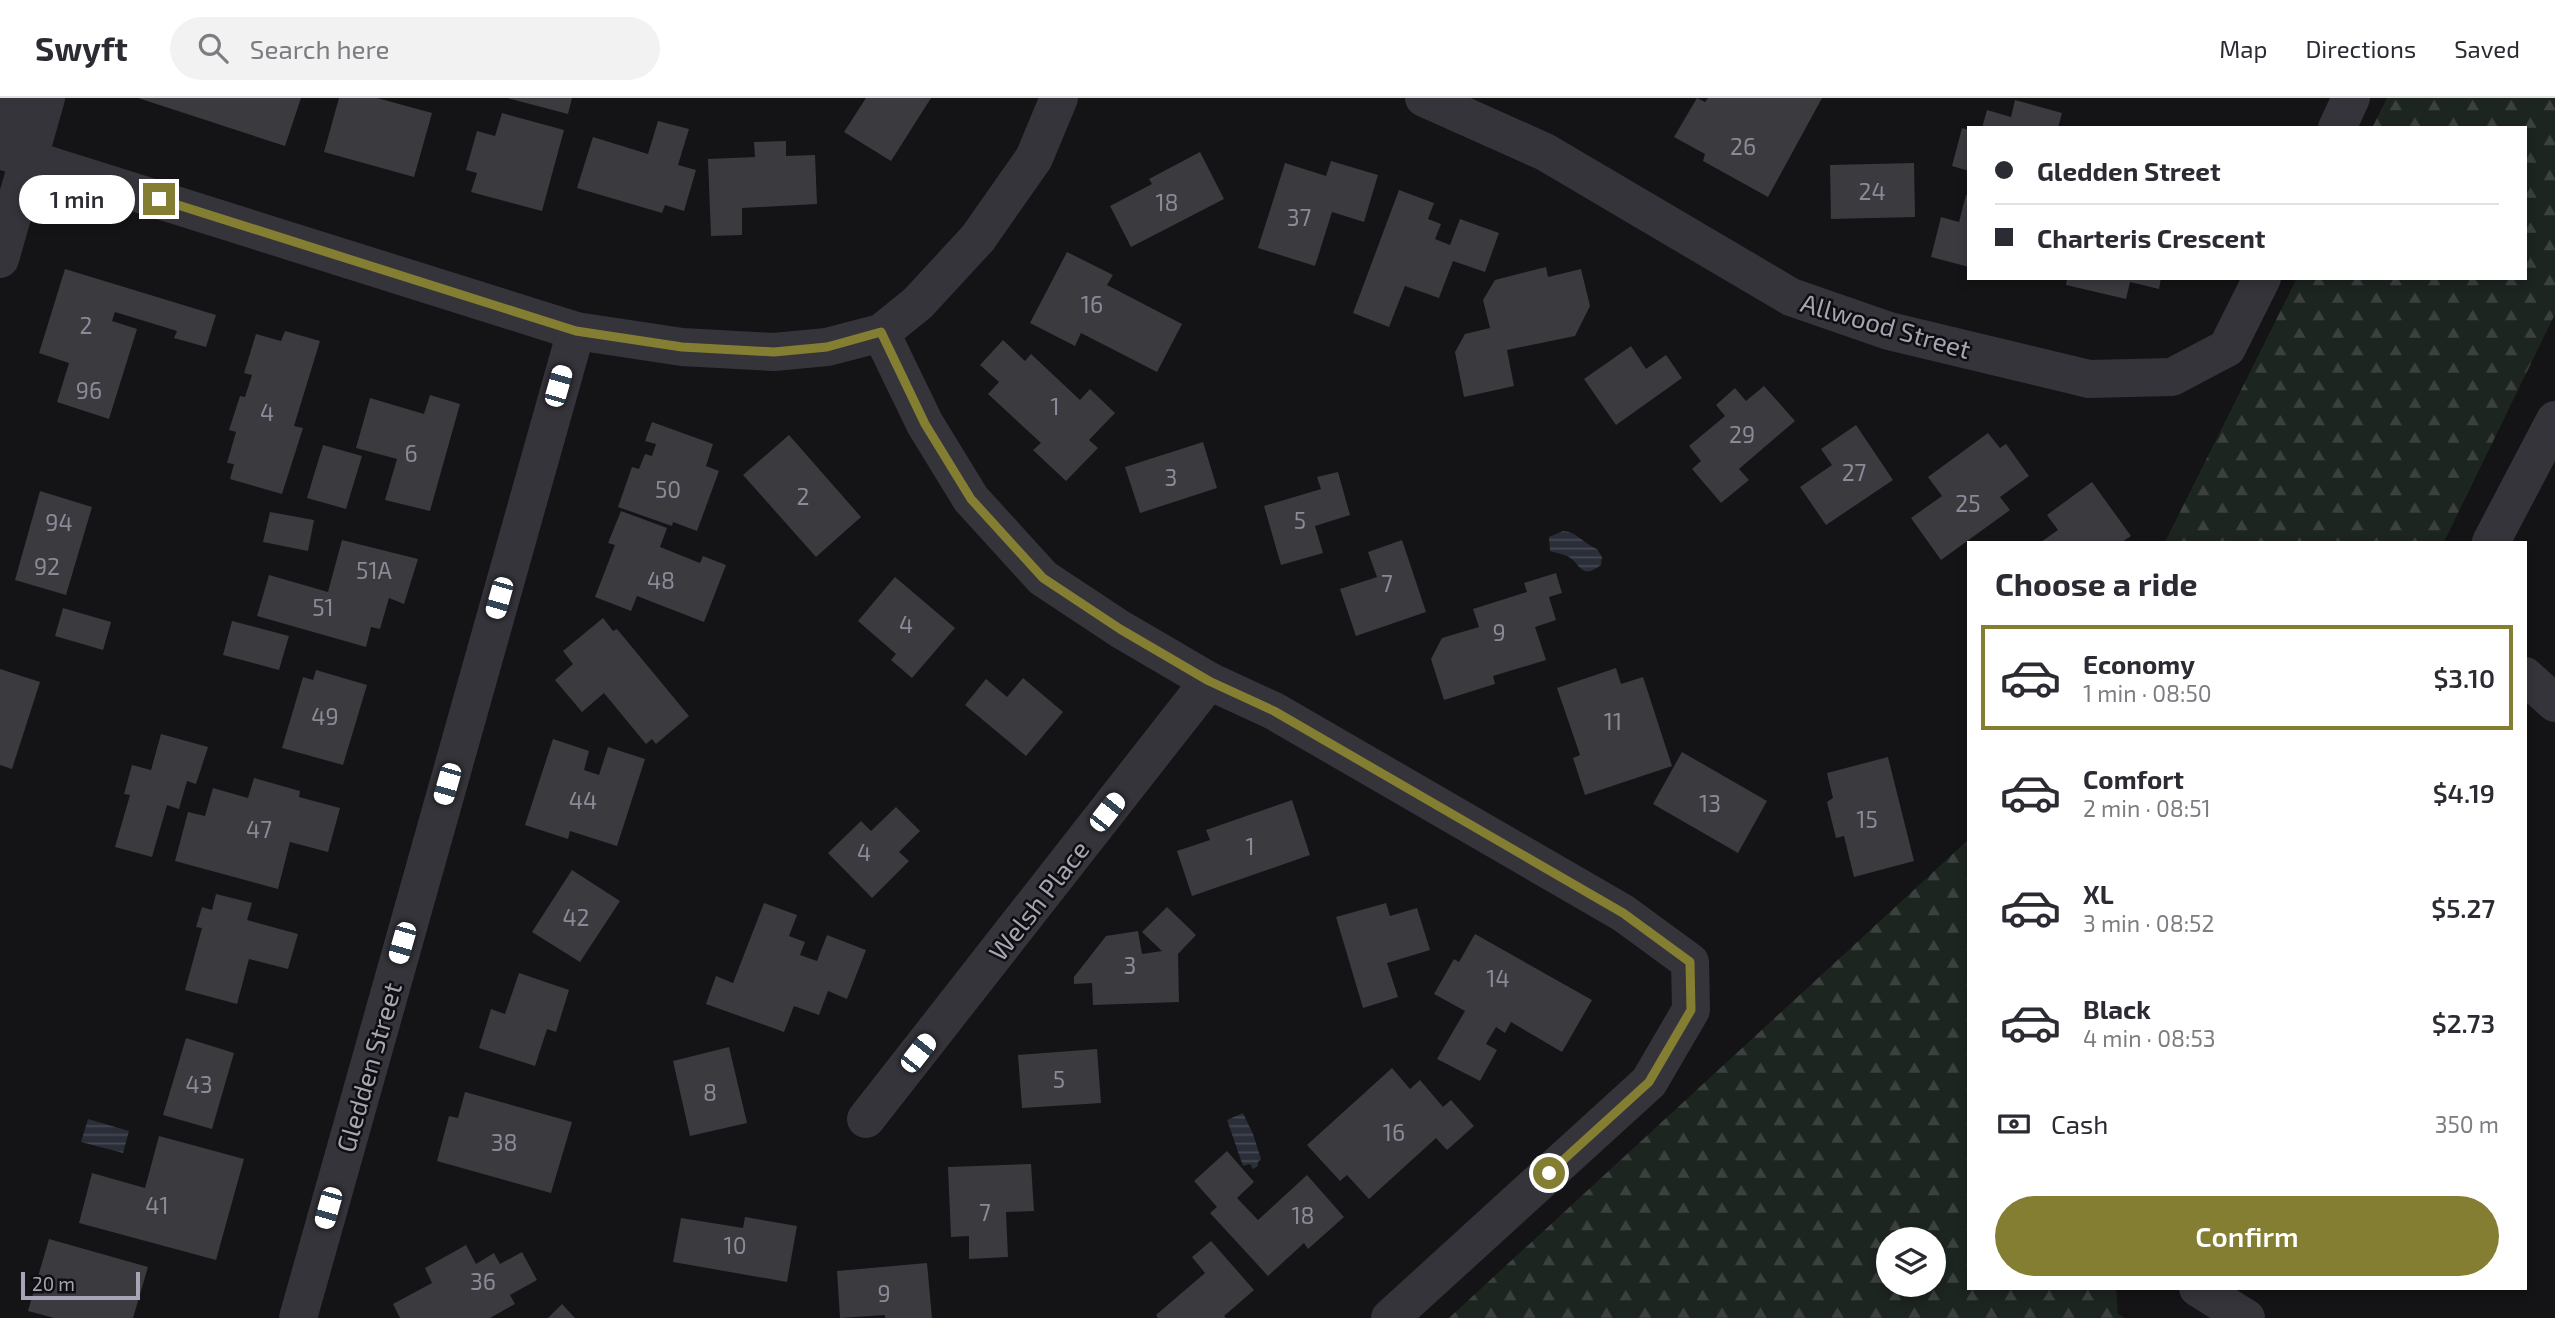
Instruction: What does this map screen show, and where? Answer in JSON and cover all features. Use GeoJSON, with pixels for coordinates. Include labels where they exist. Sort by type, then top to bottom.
{"type":"FeatureCollection","features":[{"type":"Feature","properties":{"kind":"street"},"geometry":{"type":"LineString","coordinates":[[0,259],[13,98]]}},
{"type":"Feature","properties":{"kind":"street"},"geometry":{"type":"LineString","coordinates":[[10,151],[46,98]]}},
{"type":"Feature","properties":{"kind":"street"},"geometry":{"type":"LineString","coordinates":[[10,151],[576,331],[682,347],[774,352],[827,347],[881,332],[918,303],[978,239],[1034,158],[1059,98]]}},
{"type":"Feature","properties":{"kind":"street","name":"Allwood Street"},"geometry":{"type":"LineString","coordinates":[[1424,98],[1545,152],[1791,297],[1889,331],[2090,379],[2172,377],[2227,348],[2261,280]]}},
{"type":"Feature","properties":{"kind":"street"},"geometry":{"type":"LineString","coordinates":[[2338,126],[2351,98]]}},
{"type":"Feature","properties":{"kind":"street","name":"Gledden Street"},"geometry":{"type":"LineString","coordinates":[[298,1318],[576,331]]}},
{"type":"Feature","properties":{"kind":"street"},"geometry":{"type":"LineString","coordinates":[[881,332],[925,424],[971,499],[1043,578],[1120,629],[1209,681],[1274,711],[1623,913],[1690,962],[1691,1010],[1649,1082],[1390,1318]]}},
{"type":"Feature","properties":{"kind":"street"},"geometry":{"type":"LineString","coordinates":[[2492,541],[2555,420]]}},
{"type":"Feature","properties":{"kind":"street"},"geometry":{"type":"LineString","coordinates":[[2527,678],[2555,703]]}},
{"type":"Feature","properties":{"kind":"street","name":"Welsh Place"},"geometry":{"type":"LineString","coordinates":[[866,1119],[1209,681]]}},
{"type":"Feature","properties":{"kind":"street"},"geometry":{"type":"LineString","coordinates":[[2201,1290],[2246,1318]]}},
{"type":"Feature","properties":{"kind":"green space"},"geometry":{"type":"Polygon","coordinates":[[[2387,98],[2555,98],[2555,314],[2444,541],[2166,541],[2296,280],[2527,280],[2527,126],[2373,126],[2387,98]]]}},
{"type":"Feature","properties":{"kind":"green space"},"geometry":{"type":"Polygon","coordinates":[[[1967,841],[1967,1290],[2116,1290],[2118,1314],[2125,1318],[1449,1318],[1967,841]]]}},
{"type":"Feature","properties":{"kind":"shaded area"},"geometry":{"type":"Polygon","coordinates":[[[1563,531],[1572,533],[1597,549],[1602,557],[1601,565],[1585,571],[1567,556],[1550,551],[1549,537],[1563,531]]]}},
{"type":"Feature","properties":{"kind":"shaded area"},"geometry":{"type":"Polygon","coordinates":[[[1243,1113],[1261,1159],[1253,1169],[1250,1164],[1243,1166],[1227,1120],[1243,1113]]]}},
{"type":"Feature","properties":{"kind":"shaded area"},"geometry":{"type":"Polygon","coordinates":[[[88,1119],[129,1131],[123,1153],[81,1142],[88,1119]]]}},
{"type":"Feature","properties":{"kind":"building"},"geometry":{"type":"Polygon","coordinates":[[[138,98],[301,98],[285,146],[138,98]]]}},
{"type":"Feature","properties":{"kind":"building"},"geometry":{"type":"Polygon","coordinates":[[[339,98],[377,98],[432,113],[414,177],[324,152],[339,98]]]}},
{"type":"Feature","properties":{"kind":"building"},"geometry":{"type":"Polygon","coordinates":[[[507,98],[572,98],[568,114],[507,98]]]}},
{"type":"Feature","properties":{"kind":"building"},"geometry":{"type":"Polygon","coordinates":[[[866,98],[931,98],[891,161],[844,132],[866,98]]]}},
{"type":"Feature","properties":{"kind":"building"},"geometry":{"type":"Polygon","coordinates":[[[1697,98],[1705,102],[1708,98],[1822,98],[1768,197],[1703,161],[1705,154],[1674,137],[1697,98]]]}},
{"type":"Feature","properties":{"kind":"building"},"geometry":{"type":"Polygon","coordinates":[[[2015,100],[2062,113],[2059,126],[1983,126],[1987,110],[2011,117],[2015,100]]]}},
{"type":"Feature","properties":{"kind":"building"},"geometry":{"type":"Polygon","coordinates":[[[502,113],[564,130],[542,211],[471,192],[477,173],[466,170],[477,131],[495,136],[502,113]]]}},
{"type":"Feature","properties":{"kind":"building"},"geometry":{"type":"Polygon","coordinates":[[[658,121],[689,129],[678,165],[696,170],[684,211],[665,205],[662,213],[577,188],[593,137],[648,154],[658,121]]]}},
{"type":"Feature","properties":{"kind":"building"},"geometry":{"type":"Polygon","coordinates":[[[1962,128],[1967,129],[1967,170],[1952,166],[1962,128]]]}},
{"type":"Feature","properties":{"kind":"building"},"geometry":{"type":"Polygon","coordinates":[[[786,141],[786,156],[815,155],[817,204],[742,208],[742,235],[711,236],[708,159],[755,157],[754,142],[786,141]]]}},
{"type":"Feature","properties":{"kind":"building"},"geometry":{"type":"Polygon","coordinates":[[[1200,152],[1224,199],[1131,247],[1110,206],[1152,184],[1149,179],[1200,152]]]}},
{"type":"Feature","properties":{"kind":"building"},"geometry":{"type":"Polygon","coordinates":[[[1331,161],[1378,175],[1364,222],[1332,212],[1315,266],[1258,248],[1285,163],[1326,176],[1331,161]]]}},
{"type":"Feature","properties":{"kind":"building"},"geometry":{"type":"Polygon","coordinates":[[[1914,163],[1915,217],[1831,219],[1830,165],[1914,163]]]}},
{"type":"Feature","properties":{"kind":"building"},"geometry":{"type":"Polygon","coordinates":[[[1399,190],[1434,203],[1428,219],[1441,224],[1435,239],[1450,245],[1460,219],[1499,233],[1485,272],[1453,261],[1439,298],[1405,286],[1389,327],[1353,313],[1399,190]]]}},
{"type":"Feature","properties":{"kind":"building"},"geometry":{"type":"Polygon","coordinates":[[[1966,195],[1967,266],[1931,257],[1941,217],[1959,222],[1966,195]]]}},
{"type":"Feature","properties":{"kind":"building"},"geometry":{"type":"Polygon","coordinates":[[[1067,252],[1113,275],[1107,285],[1182,324],[1157,372],[1081,333],[1075,346],[1030,323],[1067,252]]]}},
{"type":"Feature","properties":{"kind":"building"},"geometry":{"type":"Polygon","coordinates":[[[1546,267],[1548,277],[1581,269],[1590,306],[1575,336],[1507,350],[1514,386],[1464,397],[1455,352],[1465,334],[1490,328],[1483,300],[1495,280],[1546,267]]]}},
{"type":"Feature","properties":{"kind":"building"},"geometry":{"type":"Polygon","coordinates":[[[65,269],[216,315],[206,347],[174,338],[177,331],[115,312],[112,321],[137,329],[109,419],[57,402],[69,363],[39,353],[65,269]]]}},
{"type":"Feature","properties":{"kind":"building"},"geometry":{"type":"Polygon","coordinates":[[[2067,280],[2161,280],[2159,289],[2130,282],[2126,299],[2066,285],[2067,280]]]}},
{"type":"Feature","properties":{"kind":"building"},"geometry":{"type":"Polygon","coordinates":[[[285,331],[320,341],[294,426],[303,428],[282,494],[230,479],[234,464],[227,463],[236,432],[229,430],[240,396],[245,397],[252,375],[244,373],[256,334],[281,341],[285,331]]]}},
{"type":"Feature","properties":{"kind":"building"},"geometry":{"type":"Polygon","coordinates":[[[1003,340],[1025,361],[1031,354],[1080,400],[1090,389],[1115,413],[1089,440],[1098,448],[1066,481],[1033,450],[1041,443],[988,394],[999,382],[980,365],[1003,340]]]}},
{"type":"Feature","properties":{"kind":"building"},"geometry":{"type":"Polygon","coordinates":[[[1631,346],[1646,369],[1666,355],[1682,378],[1616,425],[1584,379],[1631,346]]]}},
{"type":"Feature","properties":{"kind":"building"},"geometry":{"type":"Polygon","coordinates":[[[1764,386],[1795,421],[1739,469],[1749,480],[1721,503],[1692,469],[1701,461],[1689,446],[1725,416],[1716,405],[1735,388],[1746,401],[1764,386]]]}},
{"type":"Feature","properties":{"kind":"building"},"geometry":{"type":"Polygon","coordinates":[[[430,395],[460,404],[430,511],[385,500],[397,459],[356,448],[370,398],[424,414],[430,395]]]}},
{"type":"Feature","properties":{"kind":"building"},"geometry":{"type":"Polygon","coordinates":[[[652,422],[713,444],[706,466],[719,471],[697,531],[673,522],[672,526],[618,507],[632,467],[639,469],[645,454],[652,456],[656,444],[645,441],[652,422]]]}},
{"type":"Feature","properties":{"kind":"building"},"geometry":{"type":"Polygon","coordinates":[[[1856,425],[1893,480],[1826,525],[1800,487],[1832,465],[1821,449],[1856,425]]]}},
{"type":"Feature","properties":{"kind":"building"},"geometry":{"type":"Polygon","coordinates":[[[1988,433],[2000,448],[2006,444],[2029,476],[2000,497],[2010,510],[1941,560],[1911,518],[1942,496],[1928,477],[1988,433]]]}},
{"type":"Feature","properties":{"kind":"building"},"geometry":{"type":"Polygon","coordinates":[[[789,435],[861,517],[816,557],[743,475],[789,435]]]}},
{"type":"Feature","properties":{"kind":"building"},"geometry":{"type":"Polygon","coordinates":[[[1203,442],[1217,488],[1140,513],[1125,467],[1203,442]]]}},
{"type":"Feature","properties":{"kind":"building"},"geometry":{"type":"Polygon","coordinates":[[[323,445],[362,456],[346,509],[307,498],[323,445]]]}},
{"type":"Feature","properties":{"kind":"building"},"geometry":{"type":"Polygon","coordinates":[[[1338,472],[1350,515],[1315,526],[1323,553],[1281,565],[1264,506],[1321,489],[1317,477],[1338,472]]]}},
{"type":"Feature","properties":{"kind":"building"},"geometry":{"type":"Polygon","coordinates":[[[2092,482],[2131,536],[2124,541],[2042,541],[2058,530],[2047,515],[2092,482]]]}},
{"type":"Feature","properties":{"kind":"building"},"geometry":{"type":"Polygon","coordinates":[[[40,491],[92,507],[66,595],[15,580],[40,491]]]}},
{"type":"Feature","properties":{"kind":"building"},"geometry":{"type":"Polygon","coordinates":[[[621,511],[667,528],[660,547],[700,563],[703,556],[726,565],[704,622],[637,596],[631,611],[595,597],[615,545],[608,543],[621,511]]]}},
{"type":"Feature","properties":{"kind":"building"},"geometry":{"type":"Polygon","coordinates":[[[270,512],[314,520],[308,551],[263,542],[270,512]]]}},
{"type":"Feature","properties":{"kind":"building"},"geometry":{"type":"Polygon","coordinates":[[[342,540],[418,559],[404,604],[389,598],[380,629],[371,627],[366,647],[257,616],[269,575],[328,592],[342,540]]]}},
{"type":"Feature","properties":{"kind":"building"},"geometry":{"type":"Polygon","coordinates":[[[1402,540],[1426,612],[1356,636],[1340,589],[1377,577],[1368,552],[1402,540]]]}},
{"type":"Feature","properties":{"kind":"building"},"geometry":{"type":"Polygon","coordinates":[[[1556,573],[1562,593],[1549,597],[1556,620],[1535,627],[1546,660],[1493,676],[1495,684],[1444,700],[1431,659],[1442,638],[1479,627],[1473,609],[1527,592],[1524,583],[1556,573]]]}},
{"type":"Feature","properties":{"kind":"building"},"geometry":{"type":"Polygon","coordinates":[[[895,577],[955,628],[912,678],[891,660],[896,654],[858,621],[895,577]]]}},
{"type":"Feature","properties":{"kind":"building"},"geometry":{"type":"Polygon","coordinates":[[[63,608],[111,622],[103,650],[55,636],[63,608]]]}},
{"type":"Feature","properties":{"kind":"building"},"geometry":{"type":"Polygon","coordinates":[[[603,618],[613,631],[617,629],[689,716],[656,744],[652,739],[646,744],[604,693],[582,712],[555,680],[573,664],[563,651],[603,618]]]}},
{"type":"Feature","properties":{"kind":"building"},"geometry":{"type":"Polygon","coordinates":[[[232,621],[289,636],[279,670],[223,655],[232,621]]]}},
{"type":"Feature","properties":{"kind":"building"},"geometry":{"type":"Polygon","coordinates":[[[1616,668],[1621,684],[1643,677],[1672,766],[1585,795],[1573,758],[1580,755],[1557,688],[1616,668]]]}},
{"type":"Feature","properties":{"kind":"building"},"geometry":{"type":"Polygon","coordinates":[[[0,669],[40,682],[12,769],[0,765],[0,669]]]}},
{"type":"Feature","properties":{"kind":"building"},"geometry":{"type":"Polygon","coordinates":[[[316,670],[367,685],[343,765],[282,748],[303,677],[313,680],[316,670]]]}},
{"type":"Feature","properties":{"kind":"building"},"geometry":{"type":"Polygon","coordinates":[[[1023,678],[1063,712],[1026,756],[965,705],[986,679],[1007,697],[1023,678]]]}},
{"type":"Feature","properties":{"kind":"building"},"geometry":{"type":"Polygon","coordinates":[[[161,734],[208,747],[196,784],[187,781],[179,809],[167,805],[152,857],[115,847],[130,795],[124,794],[132,765],[151,770],[161,734]]]}},
{"type":"Feature","properties":{"kind":"building"},"geometry":{"type":"Polygon","coordinates":[[[553,739],[589,751],[584,770],[599,775],[608,747],[645,759],[617,846],[570,831],[568,839],[525,825],[553,739]]]}},
{"type":"Feature","properties":{"kind":"building"},"geometry":{"type":"Polygon","coordinates":[[[1682,752],[1767,801],[1738,853],[1653,804],[1682,752]]]}},
{"type":"Feature","properties":{"kind":"building"},"geometry":{"type":"Polygon","coordinates":[[[1888,757],[1914,861],[1854,877],[1844,836],[1836,838],[1827,802],[1833,798],[1827,773],[1888,757]]]}},
{"type":"Feature","properties":{"kind":"building"},"geometry":{"type":"Polygon","coordinates":[[[254,778],[300,791],[299,797],[340,808],[328,852],[290,842],[278,889],[175,861],[188,812],[205,816],[213,788],[248,798],[254,778]]]}},
{"type":"Feature","properties":{"kind":"building"},"geometry":{"type":"Polygon","coordinates":[[[1292,800],[1310,855],[1192,896],[1177,851],[1210,840],[1206,830],[1292,800]]]}},
{"type":"Feature","properties":{"kind":"building"},"geometry":{"type":"Polygon","coordinates":[[[896,807],[920,831],[899,852],[909,861],[872,898],[828,853],[861,821],[871,831],[896,807]]]}},
{"type":"Feature","properties":{"kind":"building"},"geometry":{"type":"Polygon","coordinates":[[[572,870],[620,901],[580,962],[532,932],[572,870]]]}},
{"type":"Feature","properties":{"kind":"building"},"geometry":{"type":"Polygon","coordinates":[[[216,894],[252,903],[247,920],[298,934],[288,969],[249,959],[237,1004],[185,990],[202,928],[196,927],[202,907],[212,910],[216,894]]]}},
{"type":"Feature","properties":{"kind":"building"},"geometry":{"type":"Polygon","coordinates":[[[764,903],[797,915],[789,936],[805,942],[800,955],[817,961],[827,935],[866,950],[847,999],[828,991],[819,1015],[794,1006],[784,1032],[706,1004],[716,976],[733,983],[764,903]]]}},
{"type":"Feature","properties":{"kind":"building"},"geometry":{"type":"Polygon","coordinates":[[[1386,903],[1390,916],[1417,908],[1430,950],[1387,963],[1398,997],[1363,1008],[1336,917],[1386,903]]]}},
{"type":"Feature","properties":{"kind":"building"},"geometry":{"type":"Polygon","coordinates":[[[1167,907],[1196,935],[1178,954],[1179,1002],[1093,1005],[1092,983],[1074,984],[1074,977],[1106,936],[1138,931],[1142,954],[1162,951],[1142,932],[1167,907]]]}},
{"type":"Feature","properties":{"kind":"building"},"geometry":{"type":"Polygon","coordinates":[[[1475,934],[1592,1000],[1562,1052],[1511,1022],[1505,1033],[1496,1027],[1486,1044],[1497,1050],[1480,1081],[1437,1059],[1465,1011],[1434,994],[1454,959],[1459,962],[1475,934]]]}},
{"type":"Feature","properties":{"kind":"building"},"geometry":{"type":"Polygon","coordinates":[[[519,973],[569,990],[556,1032],[547,1029],[535,1066],[479,1048],[491,1009],[505,1014],[519,973]]]}},
{"type":"Feature","properties":{"kind":"building"},"geometry":{"type":"Polygon","coordinates":[[[186,1038],[234,1053],[212,1129],[163,1115],[186,1038]]]}},
{"type":"Feature","properties":{"kind":"building"},"geometry":{"type":"Polygon","coordinates":[[[729,1047],[747,1123],[690,1136],[673,1061],[729,1047]]]}},
{"type":"Feature","properties":{"kind":"building"},"geometry":{"type":"Polygon","coordinates":[[[1097,1049],[1101,1103],[1022,1108],[1018,1055],[1097,1049]]]}},
{"type":"Feature","properties":{"kind":"building"},"geometry":{"type":"Polygon","coordinates":[[[1392,1068],[1410,1089],[1420,1080],[1443,1107],[1451,1100],[1474,1126],[1447,1150],[1436,1138],[1369,1199],[1347,1175],[1340,1181],[1307,1145],[1392,1068]]]}},
{"type":"Feature","properties":{"kind":"building"},"geometry":{"type":"Polygon","coordinates":[[[465,1092],[572,1122],[551,1193],[437,1161],[449,1116],[458,1118],[465,1092]]]}},
{"type":"Feature","properties":{"kind":"building"},"geometry":{"type":"Polygon","coordinates":[[[159,1136],[244,1159],[216,1260],[79,1223],[92,1173],[145,1188],[159,1136]]]}},
{"type":"Feature","properties":{"kind":"building"},"geometry":{"type":"Polygon","coordinates":[[[1227,1151],[1254,1182],[1237,1198],[1258,1220],[1307,1175],[1344,1217],[1308,1249],[1304,1243],[1268,1276],[1210,1213],[1217,1207],[1194,1181],[1227,1151]]]}},
{"type":"Feature","properties":{"kind":"building"},"geometry":{"type":"Polygon","coordinates":[[[1031,1164],[1034,1211],[1006,1212],[1008,1257],[969,1259],[969,1236],[951,1237],[948,1167],[1031,1164]]]}},
{"type":"Feature","properties":{"kind":"building"},"geometry":{"type":"Polygon","coordinates":[[[745,1217],[797,1226],[787,1282],[673,1262],[681,1218],[743,1228],[745,1217]]]}},
{"type":"Feature","properties":{"kind":"building"},"geometry":{"type":"Polygon","coordinates":[[[49,1239],[148,1267],[133,1318],[54,1318],[28,1311],[49,1239]]]}},
{"type":"Feature","properties":{"kind":"building"},"geometry":{"type":"Polygon","coordinates":[[[1211,1241],[1254,1290],[1224,1316],[1226,1318],[1158,1318],[1156,1315],[1205,1273],[1192,1257],[1211,1241]]]}},
{"type":"Feature","properties":{"kind":"building"},"geometry":{"type":"Polygon","coordinates":[[[466,1245],[476,1264],[494,1253],[500,1264],[522,1252],[537,1280],[510,1295],[515,1304],[490,1318],[400,1318],[393,1304],[432,1283],[425,1268],[466,1245]]]}},
{"type":"Feature","properties":{"kind":"building"},"geometry":{"type":"Polygon","coordinates":[[[927,1263],[932,1318],[885,1318],[885,1315],[840,1318],[837,1271],[927,1263]]]}},
{"type":"Feature","properties":{"kind":"building"},"geometry":{"type":"Polygon","coordinates":[[[562,1304],[575,1318],[548,1318],[562,1304]]]}},
{"type":"Feature","properties":{"kind":"route"},"geometry":{"type":"LineString","coordinates":[[159,199],[576,331],[682,347],[774,352],[827,347],[881,332],[925,424],[971,499],[1043,578],[1120,629],[1209,681],[1274,711],[1623,913],[1690,962],[1691,1010],[1649,1082],[1549,1173]]}}]}
